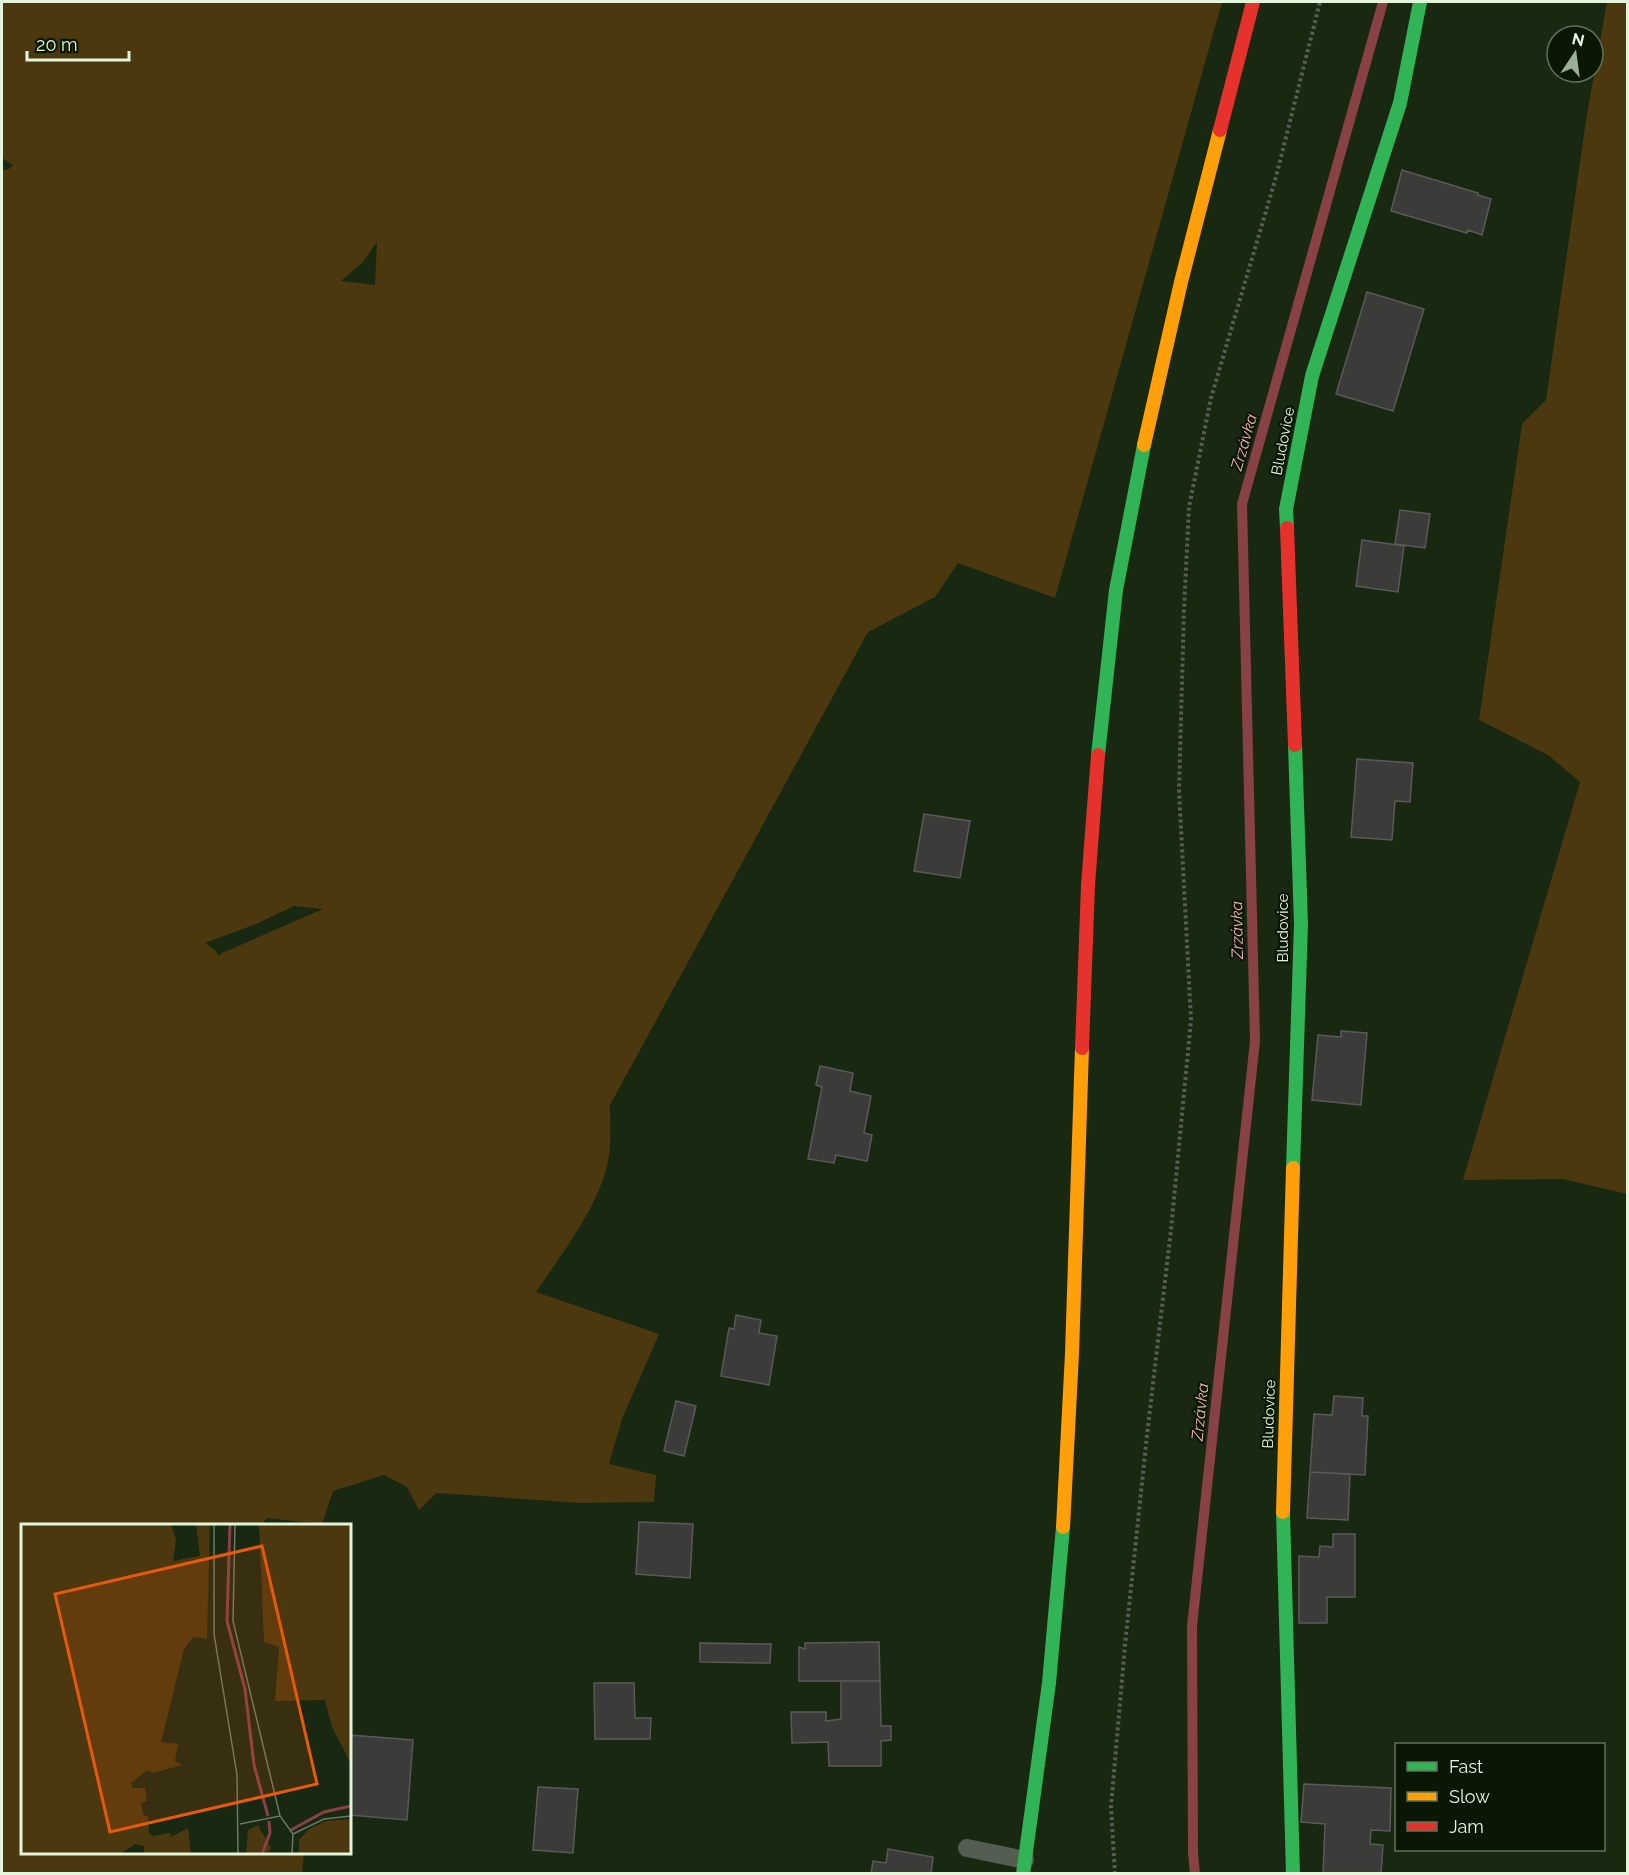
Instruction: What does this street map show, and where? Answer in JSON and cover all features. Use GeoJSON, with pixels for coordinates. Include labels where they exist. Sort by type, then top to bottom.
{"type":"FeatureCollection","features":[{"type":"Feature","properties":{"kind":"street"},"geometry":{"type":"LineString","coordinates":[[1024,1867],[1051,1671],[1061,1551],[1070,1385],[1089,882],[1096,769],[1111,639],[1122,560],[1151,407],[1178,291],[1253,2]]}},
{"type":"Feature","properties":{"kind":"street","name":"Bludovice"},"geometry":{"type":"LineString","coordinates":[[1293,1874],[1282,1535],[1301,924],[1286,509],[1312,376],[1400,103],[1420,2]]}},
{"type":"Feature","properties":{"kind":"lane"},"geometry":{"type":"LineString","coordinates":[[967,1848],[1024,1867]]}},
{"type":"Feature","properties":{"kind":"path"},"geometry":{"type":"LineString","coordinates":[[1115,1874],[1111,1807],[1125,1645],[1171,1230],[1191,1020],[1179,790],[1189,507],[1211,398],[1276,177],[1320,2]]}},
{"type":"Feature","properties":{"kind":"shaded area"},"geometry":{"type":"Polygon","coordinates":[[[2,2],[1222,2],[1055,598],[958,563],[935,597],[868,632],[610,1105],[609,1154],[600,1186],[576,1233],[536,1292],[659,1334],[622,1419],[609,1464],[656,1475],[654,1502],[581,1503],[436,1493],[419,1510],[407,1487],[384,1475],[333,1491],[322,1524],[267,1518],[262,1524],[21,1524],[21,1854],[304,1854],[302,1873],[2,1873],[2,170],[9,169],[13,165],[2,158],[2,2]],[[377,242],[363,262],[341,281],[375,285],[377,242]],[[294,906],[256,924],[205,943],[219,956],[323,909],[294,906]]]}},
{"type":"Feature","properties":{"kind":"shaded area"},"geometry":{"type":"Polygon","coordinates":[[[1607,2],[1628,2],[1627,1194],[1563,1179],[1463,1180],[1580,782],[1548,755],[1479,720],[1522,424],[1546,400],[1592,84],[1605,84],[1605,24],[1603,24],[1607,2]]]}},
{"type":"Feature","properties":{"kind":"building"},"geometry":{"type":"Polygon","coordinates":[[[1402,170],[1491,199],[1482,235],[1468,230],[1467,233],[1391,211],[1402,170]]]}},
{"type":"Feature","properties":{"kind":"building"},"geometry":{"type":"Polygon","coordinates":[[[1367,292],[1424,309],[1393,411],[1336,394],[1367,292]]]}},
{"type":"Feature","properties":{"kind":"building"},"geometry":{"type":"Polygon","coordinates":[[[1400,510],[1430,514],[1425,548],[1395,544],[1400,510]]]}},
{"type":"Feature","properties":{"kind":"building"},"geometry":{"type":"Polygon","coordinates":[[[1362,540],[1404,546],[1398,592],[1356,586],[1362,540]]]}},
{"type":"Feature","properties":{"kind":"building"},"geometry":{"type":"Polygon","coordinates":[[[1357,759],[1413,763],[1410,802],[1395,801],[1392,840],[1351,837],[1357,759]]]}},
{"type":"Feature","properties":{"kind":"building"},"geometry":{"type":"Polygon","coordinates":[[[924,814],[970,821],[960,878],[914,871],[924,814]]]}},
{"type":"Feature","properties":{"kind":"building"},"geometry":{"type":"Polygon","coordinates":[[[1341,1031],[1367,1033],[1361,1105],[1312,1100],[1318,1035],[1341,1037],[1341,1031]]]}},
{"type":"Feature","properties":{"kind":"building"},"geometry":{"type":"Polygon","coordinates":[[[820,1066],[853,1073],[850,1091],[871,1096],[864,1133],[872,1135],[867,1161],[836,1155],[834,1163],[808,1159],[822,1087],[816,1085],[820,1066]]]}},
{"type":"Feature","properties":{"kind":"building"},"geometry":{"type":"Polygon","coordinates":[[[736,1315],[761,1320],[759,1333],[777,1336],[769,1385],[721,1376],[729,1328],[734,1329],[736,1315]]]}},
{"type":"Feature","properties":{"kind":"building"},"geometry":{"type":"Polygon","coordinates":[[[1334,1396],[1363,1398],[1362,1416],[1368,1416],[1365,1475],[1310,1472],[1314,1414],[1332,1415],[1334,1396]]]}},
{"type":"Feature","properties":{"kind":"building"},"geometry":{"type":"Polygon","coordinates":[[[676,1401],[696,1406],[684,1456],[664,1451],[676,1401]]]}},
{"type":"Feature","properties":{"kind":"building"},"geometry":{"type":"Polygon","coordinates":[[[1310,1472],[1350,1474],[1348,1520],[1307,1518],[1310,1472]]]}},
{"type":"Feature","properties":{"kind":"building"},"geometry":{"type":"Polygon","coordinates":[[[639,1522],[693,1524],[690,1578],[636,1574],[639,1522]]]}},
{"type":"Feature","properties":{"kind":"building"},"geometry":{"type":"Polygon","coordinates":[[[1333,1534],[1355,1534],[1355,1597],[1327,1597],[1327,1623],[1299,1623],[1299,1556],[1319,1557],[1320,1546],[1333,1547],[1333,1534]]]}},
{"type":"Feature","properties":{"kind":"building"},"geometry":{"type":"Polygon","coordinates":[[[879,1642],[880,1681],[799,1681],[799,1647],[805,1649],[805,1643],[879,1642]]]}},
{"type":"Feature","properties":{"kind":"building"},"geometry":{"type":"Polygon","coordinates":[[[700,1643],[771,1644],[770,1663],[700,1662],[700,1643]]]}},
{"type":"Feature","properties":{"kind":"building"},"geometry":{"type":"Polygon","coordinates":[[[841,1681],[880,1681],[881,1726],[891,1726],[891,1740],[881,1741],[881,1766],[829,1766],[828,1742],[792,1743],[791,1712],[826,1712],[826,1721],[841,1719],[841,1681]]]}},
{"type":"Feature","properties":{"kind":"building"},"geometry":{"type":"Polygon","coordinates":[[[594,1683],[634,1683],[635,1718],[651,1718],[650,1739],[595,1739],[594,1683]]]}},
{"type":"Feature","properties":{"kind":"building"},"geometry":{"type":"Polygon","coordinates":[[[351,1735],[413,1740],[407,1820],[351,1815],[351,1735]]]}},
{"type":"Feature","properties":{"kind":"building"},"geometry":{"type":"Polygon","coordinates":[[[1304,1784],[1391,1788],[1390,1831],[1371,1830],[1370,1844],[1383,1845],[1381,1874],[1323,1874],[1325,1824],[1301,1822],[1304,1784]]]}},
{"type":"Feature","properties":{"kind":"building"},"geometry":{"type":"Polygon","coordinates":[[[538,1787],[578,1789],[573,1853],[533,1850],[538,1787]]]}},
{"type":"Feature","properties":{"kind":"building"},"geometry":{"type":"Polygon","coordinates":[[[888,1849],[933,1857],[931,1874],[871,1874],[873,1861],[886,1863],[888,1849]]]}},
{"type":"Feature","properties":{"kind":"waterway","name":"Zrzávka"},"geometry":{"type":"LineString","coordinates":[[1195,1874],[1192,1626],[1255,1041],[1242,504],[1383,2]]}},
{"type":"Feature","properties":{"kind":"traffic: fast"},"geometry":{"type":"LineString","coordinates":[[1287,528],[1286,509],[1312,376],[1400,103],[1420,2]]}},
{"type":"Feature","properties":{"kind":"traffic: fast"},"geometry":{"type":"LineString","coordinates":[[1098,755],[1116,590],[1144,445]]}},
{"type":"Feature","properties":{"kind":"traffic: fast"},"geometry":{"type":"LineString","coordinates":[[1293,1168],[1301,924],[1295,745]]}},
{"type":"Feature","properties":{"kind":"traffic: fast"},"geometry":{"type":"LineString","coordinates":[[1283,1512],[1293,1874]]}},
{"type":"Feature","properties":{"kind":"traffic: fast"},"geometry":{"type":"LineString","coordinates":[[1023,1874],[1049,1683],[1063,1527]]}},
{"type":"Feature","properties":{"kind":"traffic: slow"},"geometry":{"type":"LineString","coordinates":[[1144,445],[1181,282],[1220,130]]}},
{"type":"Feature","properties":{"kind":"traffic: slow"},"geometry":{"type":"LineString","coordinates":[[1063,1527],[1072,1353],[1082,1048]]}},
{"type":"Feature","properties":{"kind":"traffic: slow"},"geometry":{"type":"LineString","coordinates":[[1283,1512],[1293,1168]]}},
{"type":"Feature","properties":{"kind":"traffic: jam"},"geometry":{"type":"LineString","coordinates":[[1220,130],[1253,2]]}},
{"type":"Feature","properties":{"kind":"traffic: jam"},"geometry":{"type":"LineString","coordinates":[[1287,528],[1295,745]]}},
{"type":"Feature","properties":{"kind":"traffic: jam"},"geometry":{"type":"LineString","coordinates":[[1082,1048],[1088,885],[1098,755]]}}]}
